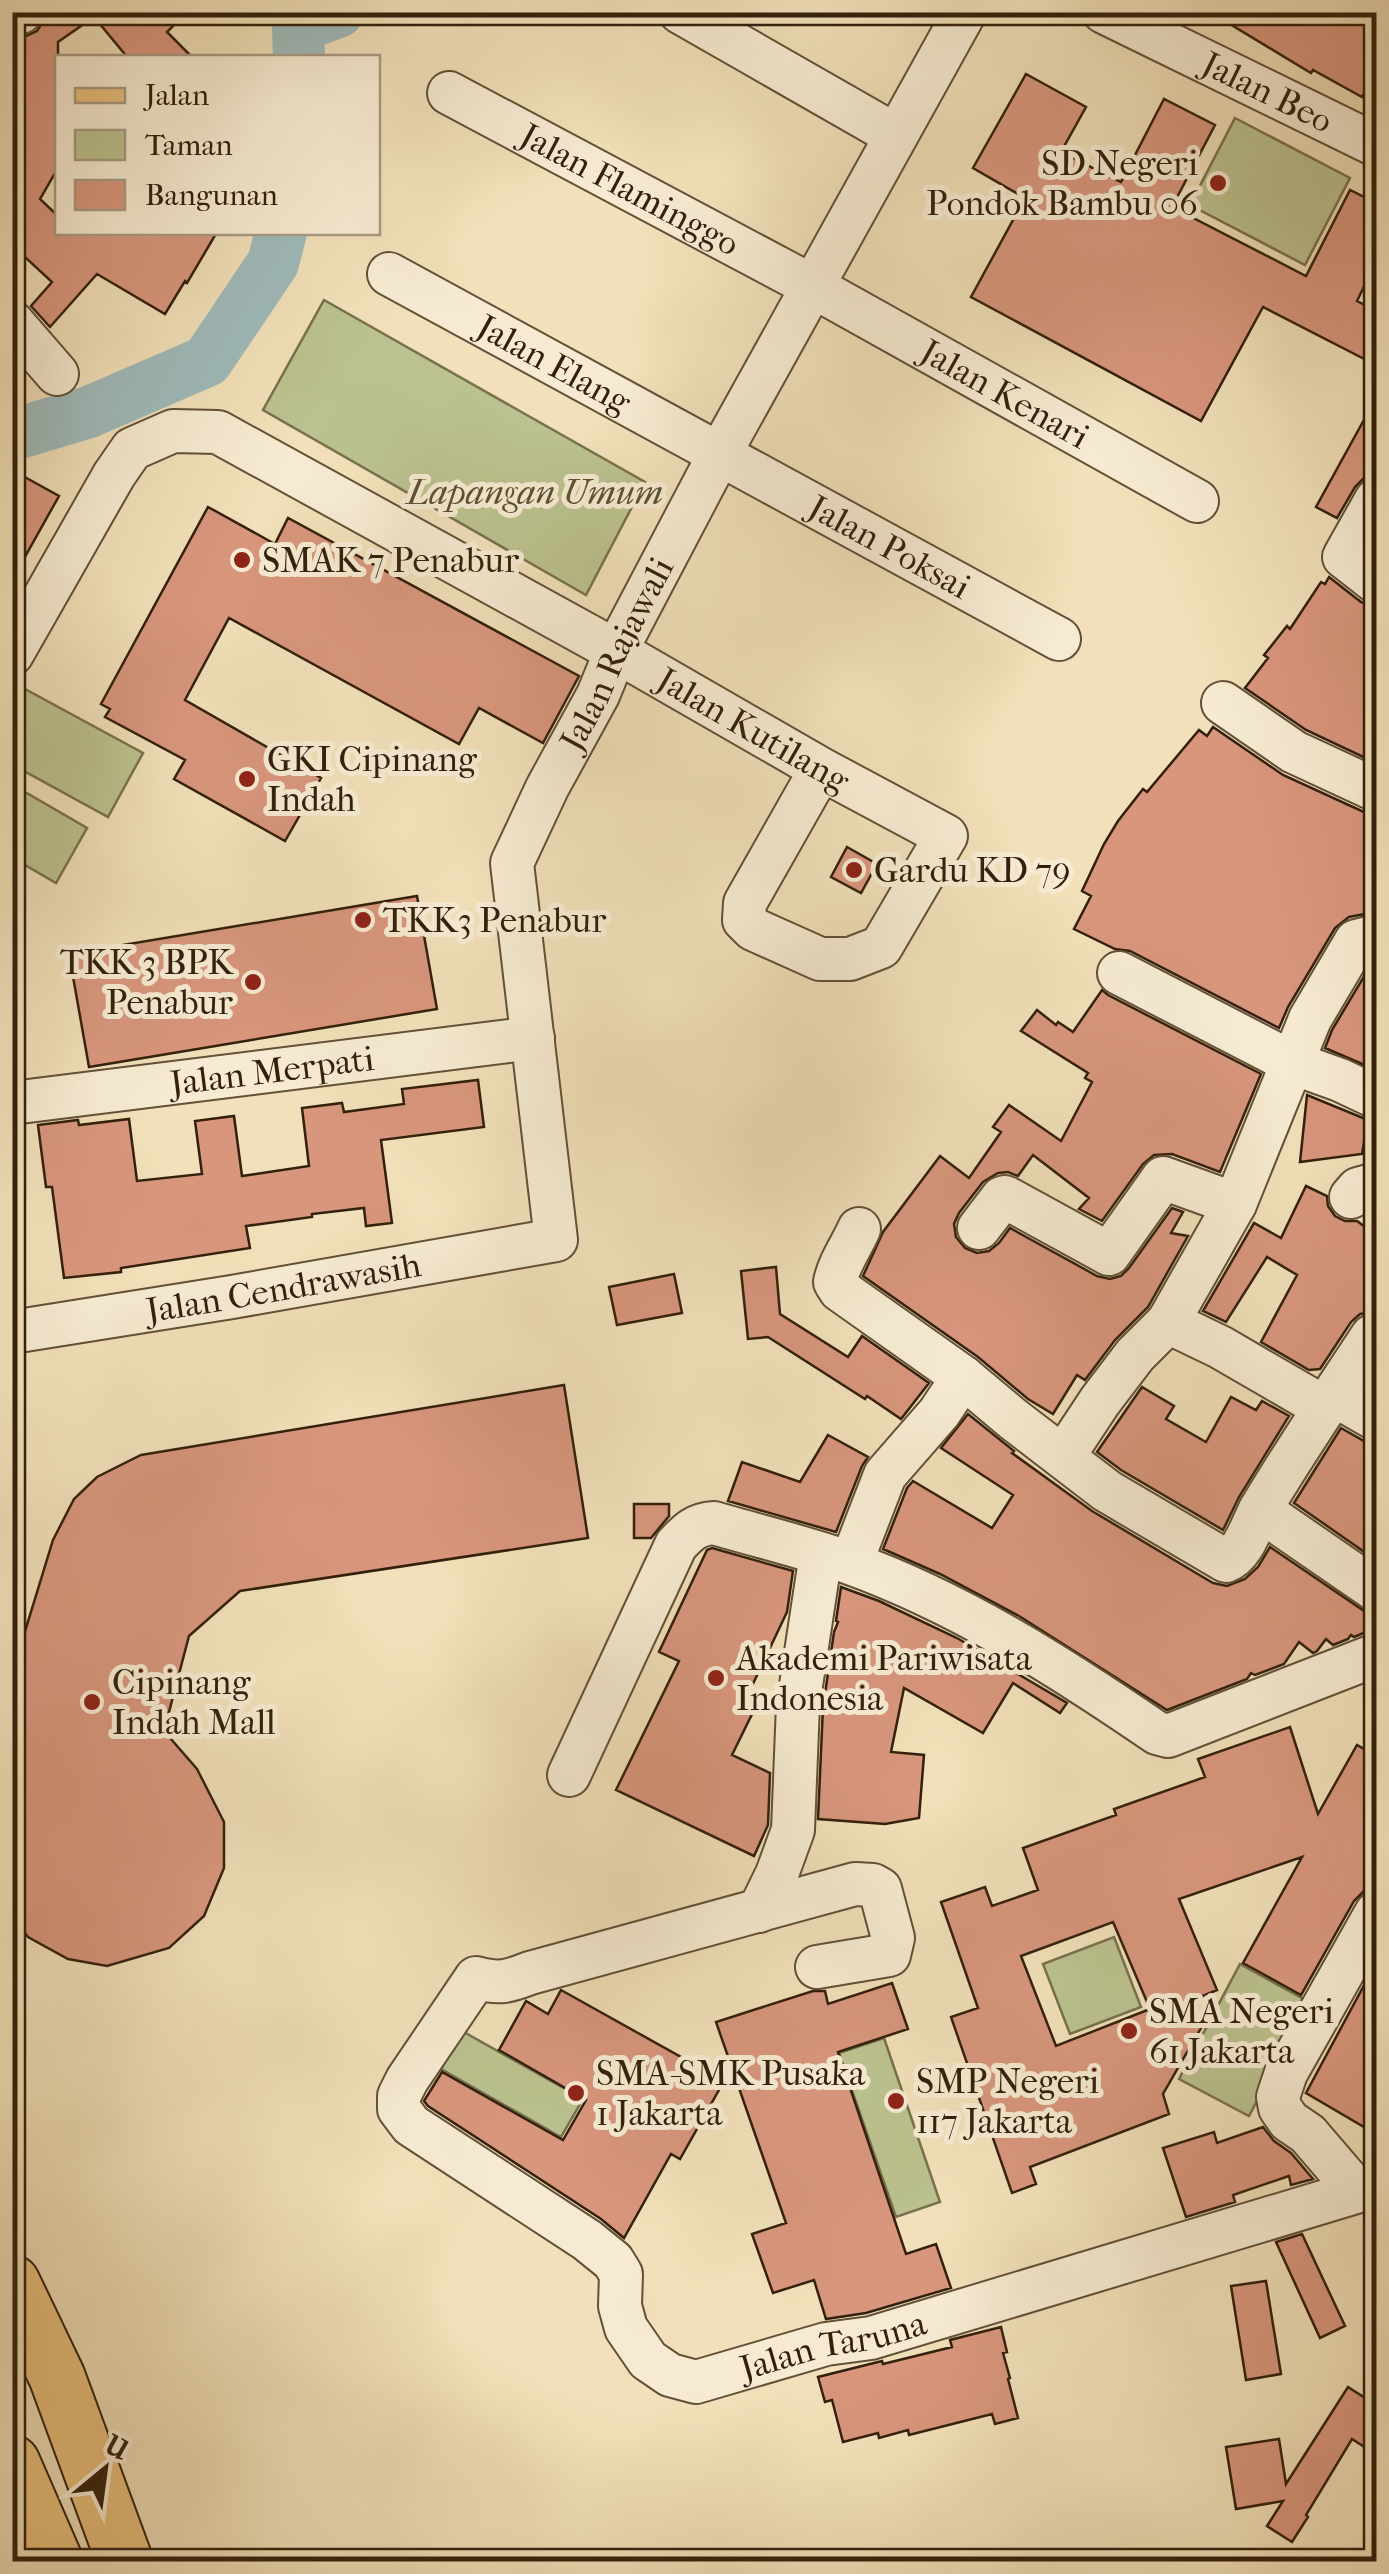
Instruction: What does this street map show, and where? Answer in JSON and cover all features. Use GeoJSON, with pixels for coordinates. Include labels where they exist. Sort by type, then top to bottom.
{"type":"FeatureCollection","features":[{"type":"Feature","properties":{"kind":"main road"},"geometry":{"type":"LineString","coordinates":[[12,2283],[58,2377],[125,2562]]}},
{"type":"Feature","properties":{"kind":"main road"},"geometry":{"type":"LineString","coordinates":[[12,2463],[55,2562]]}},
{"type":"Feature","properties":{"kind":"street"},"geometry":{"type":"LineString","coordinates":[[12,14],[21,12]]}},
{"type":"Feature","properties":{"kind":"street"},"geometry":{"type":"LineString","coordinates":[[680,12],[896,135]]}},
{"type":"Feature","properties":{"kind":"street","name":"Jalan Rajawali"},"geometry":{"type":"LineString","coordinates":[[556,1240],[512,863],[547,788],[598,695],[616,651],[719,455],[966,12]]}},
{"type":"Feature","properties":{"kind":"street","name":"Jalan Beo"},"geometry":{"type":"LineString","coordinates":[[1104,12],[1376,144]]}},
{"type":"Feature","properties":{"kind":"street","name":"Jalan Flaminggo"},"geometry":{"type":"LineString","coordinates":[[449,93],[812,286]]}},
{"type":"Feature","properties":{"kind":"street","name":"Jalan Elang"},"geometry":{"type":"LineString","coordinates":[[389,274],[719,455]]}},
{"type":"Feature","properties":{"kind":"street","name":"Jalan Kenari"},"geometry":{"type":"LineString","coordinates":[[812,286],[1197,501]]}},
{"type":"Feature","properties":{"kind":"street"},"geometry":{"type":"LineString","coordinates":[[12,322],[57,374]]}},
{"type":"Feature","properties":{"kind":"street","name":"Jalan Kutilang"},"geometry":{"type":"LineString","coordinates":[[12,654],[132,450],[172,431],[218,432],[946,836],[881,947],[850,958],[820,959],[753,930],[744,920],[745,903],[821,769]]}},
{"type":"Feature","properties":{"kind":"street","name":"Jalan Poksai"},"geometry":{"type":"LineString","coordinates":[[719,455],[1059,639]]}},
{"type":"Feature","properties":{"kind":"street"},"geometry":{"type":"LineString","coordinates":[[1360,569],[1376,500]]}},
{"type":"Feature","properties":{"kind":"street"},"geometry":{"type":"LineString","coordinates":[[1223,703],[1294,752],[1376,790]]}},
{"type":"Feature","properties":{"kind":"street"},"geometry":{"type":"LineString","coordinates":[[1063,1457],[1135,1355],[1168,1322],[1235,1204],[1310,1019],[1356,941],[1376,936]]}},
{"type":"Feature","properties":{"kind":"street"},"geometry":{"type":"LineString","coordinates":[[1118,972],[1293,1064],[1376,1097]]}},
{"type":"Feature","properties":{"kind":"street","name":"Jalan Merpati"},"geometry":{"type":"LineString","coordinates":[[12,1103],[533,1038]]}},
{"type":"Feature","properties":{"kind":"street"},"geometry":{"type":"LineString","coordinates":[[979,1228],[1005,1197],[1110,1254],[1163,1178],[1235,1204]]}},
{"type":"Feature","properties":{"kind":"street"},"geometry":{"type":"LineString","coordinates":[[858,1229],[838,1269],[835,1282],[840,1290],[962,1377],[1107,1490],[1226,1561],[1239,1550],[1260,1510],[1372,1336]]}},
{"type":"Feature","properties":{"kind":"street","name":"Jalan Cendrawasih"},"geometry":{"type":"LineString","coordinates":[[12,1332],[556,1240]]}},
{"type":"Feature","properties":{"kind":"street"},"geometry":{"type":"LineString","coordinates":[[1168,1322],[1330,1401],[1376,1419]]}},
{"type":"Feature","properties":{"kind":"street"},"geometry":{"type":"LineString","coordinates":[[759,1911],[793,1830],[798,1705],[836,1559],[884,1475],[939,1413],[962,1377]]}},
{"type":"Feature","properties":{"kind":"street"},"geometry":{"type":"LineString","coordinates":[[1260,1510],[1376,1590]]}},
{"type":"Feature","properties":{"kind":"street"},"geometry":{"type":"LineString","coordinates":[[569,1775],[676,1546],[698,1525],[714,1522],[836,1559],[934,1599],[1002,1633],[1156,1733],[1168,1736],[1376,1656]]}},
{"type":"Feature","properties":{"kind":"street"},"geometry":{"type":"LineString","coordinates":[[759,1911],[855,1884],[880,1889],[893,1938],[888,1955],[816,1967]]}},
{"type":"Feature","properties":{"kind":"street","name":"Jalan Taruna"},"geometry":{"type":"LineString","coordinates":[[759,1911],[510,1981],[496,1984],[476,1978],[400,2096],[399,2109],[411,2125],[613,2261],[620,2274],[620,2306],[626,2328],[648,2360],[670,2375],[696,2382],[814,2348],[871,2338],[1366,2188]]}},
{"type":"Feature","properties":{"kind":"street"},"geometry":{"type":"LineString","coordinates":[[1366,2188],[1289,2121],[1278,2097],[1286,2073],[1376,1913]]}},
{"type":"Feature","properties":{"kind":"green space"},"geometry":{"type":"Polygon","coordinates":[[[1235,118],[1350,178],[1305,265],[1190,205],[1235,118]]]}},
{"type":"Feature","properties":{"kind":"green space","name":"Lapangan Umum"},"geometry":{"type":"Polygon","coordinates":[[[324,300],[645,482],[586,595],[263,410],[324,300]]]}},
{"type":"Feature","properties":{"kind":"green space"},"geometry":{"type":"Polygon","coordinates":[[[25,689],[143,753],[108,817],[13,765],[13,713],[25,689]]]}},
{"type":"Feature","properties":{"kind":"green space"},"geometry":{"type":"Polygon","coordinates":[[[13,785],[87,828],[56,883],[13,858],[13,785]]]}},
{"type":"Feature","properties":{"kind":"green space"},"geometry":{"type":"Polygon","coordinates":[[[1114,1937],[1141,2007],[1070,2034],[1043,1964],[1114,1937]]]}},
{"type":"Feature","properties":{"kind":"green space"},"geometry":{"type":"Polygon","coordinates":[[[1240,1964],[1309,2002],[1249,2116],[1179,2079],[1240,1964]]]}},
{"type":"Feature","properties":{"kind":"green space"},"geometry":{"type":"Polygon","coordinates":[[[462,2031],[583,2099],[561,2137],[441,2069],[462,2031]]]}},
{"type":"Feature","properties":{"kind":"green space"},"geometry":{"type":"Polygon","coordinates":[[[884,2038],[940,2202],[896,2217],[839,2053],[884,2038]]]}},
{"type":"Feature","properties":{"kind":"building"},"geometry":{"type":"Polygon","coordinates":[[[45,12],[187,12],[167,32],[190,55],[126,55],[94,17],[58,42],[55,173],[40,199],[55,213],[55,235],[215,235],[165,314],[97,274],[50,327],[31,306],[52,282],[12,245],[12,38],[37,31],[45,12]]]}},
{"type":"Feature","properties":{"kind":"building"},"geometry":{"type":"Polygon","coordinates":[[[1210,12],[1376,12],[1376,70],[1362,97],[1313,70],[1311,73],[1210,12]]]}},
{"type":"Feature","properties":{"kind":"building"},"geometry":{"type":"Polygon","coordinates":[[[1026,74],[1086,107],[1061,152],[1121,182],[1164,99],[1215,125],[1172,207],[1306,276],[1350,190],[1376,203],[1376,262],[1357,301],[1376,311],[1376,365],[1263,307],[1201,421],[971,297],[1025,198],[973,168],[1026,74]]]}},
{"type":"Feature","properties":{"kind":"building"},"geometry":{"type":"Polygon","coordinates":[[[1376,398],[1376,475],[1364,478],[1355,487],[1337,518],[1316,507],[1376,398]]]}},
{"type":"Feature","properties":{"kind":"building"},"geometry":{"type":"Polygon","coordinates":[[[12,470],[59,496],[12,580],[12,470]]]}},
{"type":"Feature","properties":{"kind":"building"},"geometry":{"type":"Polygon","coordinates":[[[208,507],[275,544],[288,518],[579,676],[543,743],[479,708],[459,744],[229,618],[185,700],[321,778],[285,841],[174,779],[185,760],[105,717],[110,709],[101,704],[208,507]]]}},
{"type":"Feature","properties":{"kind":"building"},"geometry":{"type":"Polygon","coordinates":[[[1329,577],[1361,602],[1376,606],[1376,763],[1306,730],[1245,688],[1268,658],[1264,655],[1287,626],[1290,629],[1321,582],[1325,584],[1329,577]]]}},
{"type":"Feature","properties":{"kind":"building"},"geometry":{"type":"Polygon","coordinates":[[[1213,727],[1283,775],[1376,815],[1376,912],[1349,917],[1335,928],[1279,1028],[1130,951],[1115,949],[1074,929],[1091,896],[1082,891],[1118,821],[1199,730],[1207,736],[1213,727]]]}},
{"type":"Feature","properties":{"kind":"building","name":"Gardu KD 79"},"geometry":{"type":"Polygon","coordinates":[[[847,847],[877,864],[861,893],[831,877],[847,847]]]}},
{"type":"Feature","properties":{"kind":"building","name":"TKK 3 BPK Penabur"},"geometry":{"type":"Polygon","coordinates":[[[417,896],[437,1009],[89,1067],[69,954],[417,896]]]}},
{"type":"Feature","properties":{"kind":"building"},"geometry":{"type":"Polygon","coordinates":[[[1376,962],[1376,1070],[1325,1048],[1332,1030],[1376,962]]]}},
{"type":"Feature","properties":{"kind":"building"},"geometry":{"type":"Polygon","coordinates":[[[1102,990],[1261,1074],[1220,1172],[1172,1154],[1154,1155],[1143,1164],[1102,1221],[1079,1209],[1089,1198],[1033,1155],[1018,1176],[998,1173],[983,1182],[959,1213],[954,1224],[956,1237],[965,1248],[977,1253],[989,1251],[1010,1228],[1097,1276],[1110,1279],[1129,1268],[1172,1208],[1183,1212],[1171,1233],[1188,1236],[1148,1307],[1115,1340],[1085,1380],[1077,1375],[1053,1414],[863,1276],[883,1232],[940,1156],[969,1178],[1001,1132],[993,1127],[1009,1105],[1061,1141],[1092,1082],[1085,1078],[1088,1073],[1021,1031],[1037,1010],[1073,1032],[1102,990]]]}},
{"type":"Feature","properties":{"kind":"building"},"geometry":{"type":"Polygon","coordinates":[[[478,1080],[484,1127],[381,1140],[392,1223],[366,1226],[364,1208],[312,1214],[246,1226],[250,1248],[121,1268],[121,1272],[64,1278],[52,1187],[46,1187],[38,1125],[129,1119],[137,1181],[202,1174],[195,1121],[234,1116],[242,1176],[309,1166],[302,1108],[342,1103],[344,1112],[404,1104],[402,1089],[478,1080]]]}},
{"type":"Feature","properties":{"kind":"building"},"geometry":{"type":"Polygon","coordinates":[[[1307,1095],[1368,1120],[1362,1154],[1300,1162],[1307,1095]]]}},
{"type":"Feature","properties":{"kind":"building"},"geometry":{"type":"Polygon","coordinates":[[[1306,1186],[1327,1196],[1335,1216],[1357,1221],[1376,1235],[1376,1312],[1360,1314],[1320,1369],[1309,1370],[1261,1342],[1297,1275],[1267,1257],[1226,1322],[1203,1311],[1254,1223],[1281,1238],[1306,1186]]]}},
{"type":"Feature","properties":{"kind":"building"},"geometry":{"type":"Polygon","coordinates":[[[776,1267],[780,1314],[848,1357],[862,1336],[929,1383],[901,1419],[768,1337],[748,1339],[741,1271],[776,1267]]]}},
{"type":"Feature","properties":{"kind":"building"},"geometry":{"type":"Polygon","coordinates":[[[674,1274],[682,1313],[617,1325],[609,1287],[674,1274]]]}},
{"type":"Feature","properties":{"kind":"building","name":"Cipinang Indah Mall"},"geometry":{"type":"Polygon","coordinates":[[[564,1385],[588,1538],[240,1591],[189,1636],[164,1731],[197,1769],[224,1822],[224,1868],[204,1916],[169,1948],[107,1966],[68,1959],[28,1937],[12,1916],[12,1674],[53,1540],[74,1499],[97,1477],[141,1455],[564,1385]]]}},
{"type":"Feature","properties":{"kind":"building"},"geometry":{"type":"Polygon","coordinates":[[[1142,1387],[1174,1406],[1166,1419],[1206,1442],[1231,1397],[1256,1410],[1262,1401],[1289,1416],[1223,1530],[1097,1452],[1142,1387]]]}},
{"type":"Feature","properties":{"kind":"building"},"geometry":{"type":"Polygon","coordinates":[[[968,1414],[1012,1453],[1092,1511],[1213,1583],[1227,1586],[1245,1579],[1270,1547],[1375,1621],[1366,1632],[1333,1645],[1326,1639],[1313,1653],[1299,1642],[1284,1664],[1251,1673],[1247,1679],[1167,1710],[1019,1616],[883,1549],[913,1481],[992,1528],[1013,1495],[941,1448],[968,1414]]]}},
{"type":"Feature","properties":{"kind":"building"},"geometry":{"type":"Polygon","coordinates":[[[1341,1428],[1376,1444],[1376,1560],[1294,1503],[1341,1428]]]}},
{"type":"Feature","properties":{"kind":"building"},"geometry":{"type":"Polygon","coordinates":[[[828,1435],[868,1457],[836,1532],[728,1501],[742,1462],[800,1482],[828,1435]]]}},
{"type":"Feature","properties":{"kind":"building"},"geometry":{"type":"Polygon","coordinates":[[[634,1504],[669,1504],[669,1516],[651,1538],[634,1538],[634,1504]]]}},
{"type":"Feature","properties":{"kind":"building","name":"Akademi Pariwisata Indonesia"},"geometry":{"type":"Polygon","coordinates":[[[712,1548],[793,1571],[787,1612],[743,1705],[754,1710],[732,1755],[770,1773],[768,1825],[754,1856],[616,1790],[679,1661],[659,1652],[707,1550],[712,1548]]]}},
{"type":"Feature","properties":{"kind":"building"},"geometry":{"type":"Polygon","coordinates":[[[841,1587],[957,1638],[1067,1703],[1060,1713],[1013,1683],[983,1733],[904,1688],[891,1752],[924,1755],[919,1818],[885,1824],[818,1819],[823,1707],[841,1587]]]}},
{"type":"Feature","properties":{"kind":"building"},"geometry":{"type":"Polygon","coordinates":[[[1290,1727],[1318,1814],[1357,1745],[1376,1756],[1376,1888],[1364,1891],[1354,1901],[1301,1995],[1243,1963],[1302,1857],[1179,1899],[1217,1990],[1179,2006],[1201,2028],[1163,2094],[1169,2114],[1030,2167],[1036,2184],[1012,2193],[951,2017],[978,2008],[941,1902],[985,1887],[992,1906],[1038,1890],[1023,1848],[1116,1815],[1114,1809],[1205,1777],[1198,1759],[1290,1727]],[[1113,1922],[1021,1956],[1056,2046],[1150,2009],[1113,1922]]]}},
{"type":"Feature","properties":{"kind":"building"},"geometry":{"type":"Polygon","coordinates":[[[1376,1963],[1376,2134],[1306,2093],[1376,1963]]]}},
{"type":"Feature","properties":{"kind":"building"},"geometry":{"type":"Polygon","coordinates":[[[892,1983],[908,2029],[838,2052],[906,2254],[936,2244],[951,2288],[866,2313],[826,2319],[814,2280],[773,2293],[752,2234],[786,2223],[716,2022],[813,1991],[825,1991],[828,2004],[892,1983]]]}},
{"type":"Feature","properties":{"kind":"building"},"geometry":{"type":"Polygon","coordinates":[[[561,1990],[724,2081],[680,2159],[671,2154],[624,2238],[424,2101],[442,2072],[563,2140],[586,2100],[499,2050],[526,2001],[548,2014],[561,1990]]]}},
{"type":"Feature","properties":{"kind":"building"},"geometry":{"type":"Polygon","coordinates":[[[1263,2127],[1313,2179],[1291,2185],[1289,2176],[1233,2195],[1235,2202],[1186,2217],[1163,2148],[1214,2132],[1217,2143],[1263,2127]]]}},
{"type":"Feature","properties":{"kind":"building"},"geometry":{"type":"Polygon","coordinates":[[[1302,2234],[1345,2326],[1320,2338],[1276,2242],[1302,2234]]]}},
{"type":"Feature","properties":{"kind":"building"},"geometry":{"type":"Polygon","coordinates":[[[1266,2281],[1281,2374],[1246,2380],[1231,2286],[1266,2281]]]}},
{"type":"Feature","properties":{"kind":"building"},"geometry":{"type":"Polygon","coordinates":[[[1001,2327],[1018,2418],[995,2424],[992,2414],[909,2435],[908,2430],[879,2438],[878,2433],[843,2442],[832,2400],[825,2402],[818,2377],[952,2347],[950,2340],[1001,2327]]]}},
{"type":"Feature","properties":{"kind":"building"},"geometry":{"type":"Polygon","coordinates":[[[1348,2387],[1376,2405],[1376,2432],[1366,2448],[1352,2439],[1292,2542],[1267,2526],[1283,2501],[1236,2509],[1226,2447],[1279,2439],[1286,2484],[1348,2387]]]}},
{"type":"Feature","properties":{"kind":"waterway"},"geometry":{"type":"LineString","coordinates":[[299,55],[298,27],[338,12]]}},
{"type":"Feature","properties":{"kind":"waterway"},"geometry":{"type":"LineString","coordinates":[[12,435],[89,412],[207,361],[273,263],[280,235]]}},
{"type":"Feature","properties":{"kind":"place","name":"SD Negeri Pondok Bambu 06"},"geometry":{"type":"Point","coordinates":[1218,183]}},
{"type":"Feature","properties":{"kind":"place","name":"SMAK 7 Penabur"},"geometry":{"type":"Point","coordinates":[242,560]}},
{"type":"Feature","properties":{"kind":"place","name":"GKI Cipinang Indah"},"geometry":{"type":"Point","coordinates":[247,779]}},
{"type":"Feature","properties":{"kind":"place","name":"Gardu KD 79"},"geometry":{"type":"Point","coordinates":[854,870]}},
{"type":"Feature","properties":{"kind":"place","name":"TKK3 Penabur"},"geometry":{"type":"Point","coordinates":[363,920]}},
{"type":"Feature","properties":{"kind":"place","name":"TKK 3 BPK Penabur"},"geometry":{"type":"Point","coordinates":[253,982]}},
{"type":"Feature","properties":{"kind":"place","name":"Akademi Pariwisata Indonesia"},"geometry":{"type":"Point","coordinates":[716,1678]}},
{"type":"Feature","properties":{"kind":"place","name":"Cipinang Indah Mall"},"geometry":{"type":"Point","coordinates":[92,1702]}},
{"type":"Feature","properties":{"kind":"place","name":"SMA Negeri 61 Jakarta"},"geometry":{"type":"Point","coordinates":[1129,2031]}},
{"type":"Feature","properties":{"kind":"place","name":"SMA-SMK Pusaka 1 Jakarta"},"geometry":{"type":"Point","coordinates":[576,2093]}},
{"type":"Feature","properties":{"kind":"place","name":"SMP Negeri 117 Jakarta"},"geometry":{"type":"Point","coordinates":[896,2101]}}]}
